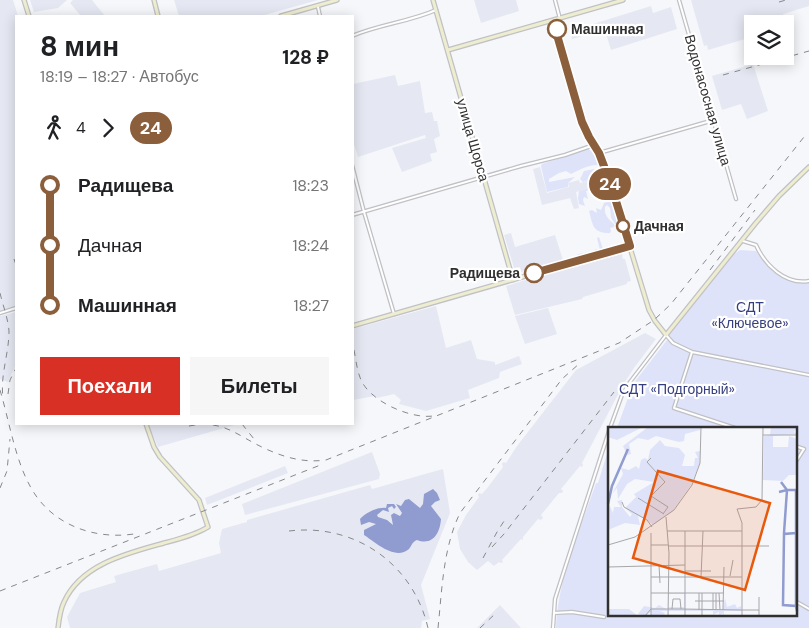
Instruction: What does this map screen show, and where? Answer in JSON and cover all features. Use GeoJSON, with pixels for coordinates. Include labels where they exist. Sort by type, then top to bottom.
{"type":"FeatureCollection","features":[{"type":"Feature","properties":{"kind":"street"},"geometry":{"type":"LineString","coordinates":[[24,0],[29,15]]}},
{"type":"Feature","properties":{"kind":"street"},"geometry":{"type":"LineString","coordinates":[[154,0],[158,15]]}},
{"type":"Feature","properties":{"kind":"street"},"geometry":{"type":"LineString","coordinates":[[285,15],[337,0]]}},
{"type":"Feature","properties":{"kind":"street","name":"улица Щорса"},"geometry":{"type":"LineString","coordinates":[[433,0],[513,280]]}},
{"type":"Feature","properties":{"kind":"street"},"geometry":{"type":"LineString","coordinates":[[555,0],[560,19],[557,26],[557,35],[582,122],[599,153],[610,182],[655,321],[673,343],[692,352],[809,376]]}},
{"type":"Feature","properties":{"kind":"street"},"geometry":{"type":"LineString","coordinates":[[448,50],[623,0]]}},
{"type":"Feature","properties":{"kind":"street","name":"Водонасосная улица"},"geometry":{"type":"LineString","coordinates":[[679,0],[736,199]]}},
{"type":"Feature","properties":{"kind":"street"},"geometry":{"type":"LineString","coordinates":[[317,6],[320,15]]}},
{"type":"Feature","properties":{"kind":"street"},"geometry":{"type":"LineString","coordinates":[[354,35],[384,25],[422,16],[436,10]]}},
{"type":"Feature","properties":{"kind":"street"},"geometry":{"type":"LineString","coordinates":[[599,153],[714,120]]}},
{"type":"Feature","properties":{"kind":"street"},"geometry":{"type":"LineString","coordinates":[[354,214],[520,166],[565,155],[594,145]]}},
{"type":"Feature","properties":{"kind":"street"},"geometry":{"type":"LineString","coordinates":[[611,427],[622,395],[630,382],[779,196],[809,167]]}},
{"type":"Feature","properties":{"kind":"street"},"geometry":{"type":"LineString","coordinates":[[354,173],[394,314]]}},
{"type":"Feature","properties":{"kind":"street"},"geometry":{"type":"LineString","coordinates":[[743,241],[756,245],[769,265],[782,276],[796,281],[809,281]]}},
{"type":"Feature","properties":{"kind":"street"},"geometry":{"type":"LineString","coordinates":[[354,325],[630,246]]}},
{"type":"Feature","properties":{"kind":"street"},"geometry":{"type":"LineString","coordinates":[[0,313],[15,308]]}},
{"type":"Feature","properties":{"kind":"street"},"geometry":{"type":"LineString","coordinates":[[692,352],[674,408],[731,427]]}},
{"type":"Feature","properties":{"kind":"street"},"geometry":{"type":"LineString","coordinates":[[58,628],[61,610],[67,595],[80,580],[95,568],[116,558],[192,534],[208,527],[199,500],[160,457],[154,447],[146,425]]}},
{"type":"Feature","properties":{"kind":"street"},"geometry":{"type":"LineString","coordinates":[[553,628],[560,583],[608,436]]}},
{"type":"Feature","properties":{"kind":"street"},"geometry":{"type":"LineString","coordinates":[[796,446],[804,448],[796,461]]}},
{"type":"Feature","properties":{"kind":"street"},"geometry":{"type":"LineString","coordinates":[[796,602],[809,609]]}},
{"type":"Feature","properties":{"kind":"street"},"geometry":{"type":"LineString","coordinates":[[554,613],[572,612],[604,617]]}},
{"type":"Feature","properties":{"kind":"shaded area"},"geometry":{"type":"Polygon","coordinates":[[[0,0],[13,0],[18,15],[15,15],[15,307],[0,311],[0,0]]]}},
{"type":"Feature","properties":{"kind":"shaded area"},"geometry":{"type":"Polygon","coordinates":[[[30,0],[67,0],[58,8],[34,12],[30,0]]]}},
{"type":"Feature","properties":{"kind":"shaded area"},"geometry":{"type":"Polygon","coordinates":[[[73,0],[92,0],[104,15],[80,15],[70,3],[73,0]]]}},
{"type":"Feature","properties":{"kind":"shaded area"},"geometry":{"type":"Polygon","coordinates":[[[174,0],[318,0],[265,15],[179,15],[174,0]]]}},
{"type":"Feature","properties":{"kind":"shaded area"},"geometry":{"type":"Polygon","coordinates":[[[474,0],[516,0],[519,11],[481,23],[474,0]]]}},
{"type":"Feature","properties":{"kind":"shaded area"},"geometry":{"type":"Polygon","coordinates":[[[691,0],[809,0],[809,6],[783,15],[744,15],[744,39],[708,50],[707,45],[704,46],[691,0]]]}},
{"type":"Feature","properties":{"kind":"shaded area"},"geometry":{"type":"Polygon","coordinates":[[[651,6],[653,13],[671,7],[677,29],[611,50],[605,30],[572,39],[570,28],[593,24],[651,6]]]}},
{"type":"Feature","properties":{"kind":"shaded area"},"geometry":{"type":"Polygon","coordinates":[[[753,65],[768,111],[747,119],[741,104],[722,110],[712,76],[753,65]]]}},
{"type":"Feature","properties":{"kind":"shaded area"},"geometry":{"type":"Polygon","coordinates":[[[395,75],[398,86],[420,81],[425,113],[432,112],[434,121],[437,121],[440,136],[434,139],[437,152],[430,154],[432,161],[402,172],[392,148],[426,138],[425,135],[358,157],[354,144],[354,84],[395,75]]]}},
{"type":"Feature","properties":{"kind":"shaded area"},"geometry":{"type":"Polygon","coordinates":[[[540,167],[547,193],[569,187],[568,183],[579,180],[580,183],[602,177],[604,184],[576,192],[579,208],[574,209],[570,198],[542,205],[533,169],[540,167]]]}},
{"type":"Feature","properties":{"kind":"shaded area"},"geometry":{"type":"Polygon","coordinates":[[[511,233],[515,247],[555,235],[563,260],[521,272],[520,267],[514,268],[504,235],[511,233]]]}},
{"type":"Feature","properties":{"kind":"shaded area"},"geometry":{"type":"Polygon","coordinates":[[[622,254],[631,281],[627,282],[627,284],[583,297],[582,299],[515,315],[506,286],[570,266],[572,268],[622,254]]]}},
{"type":"Feature","properties":{"kind":"shaded area"},"geometry":{"type":"Polygon","coordinates":[[[436,306],[446,348],[471,340],[477,359],[495,362],[495,365],[519,356],[522,364],[500,372],[499,378],[468,390],[470,398],[426,411],[399,404],[401,400],[394,394],[377,398],[375,396],[354,400],[354,329],[436,306]]]}},
{"type":"Feature","properties":{"kind":"shaded area"},"geometry":{"type":"Polygon","coordinates":[[[548,308],[557,334],[525,344],[515,316],[548,308]]]}},
{"type":"Feature","properties":{"kind":"shaded area"},"geometry":{"type":"Polygon","coordinates":[[[15,312],[15,366],[8,382],[0,379],[0,316],[15,312]]]}},
{"type":"Feature","properties":{"kind":"shaded area"},"geometry":{"type":"Polygon","coordinates":[[[645,333],[656,339],[623,385],[582,463],[582,467],[580,466],[561,489],[562,493],[559,493],[541,515],[543,518],[541,520],[538,519],[523,537],[523,540],[521,539],[502,560],[503,562],[499,562],[494,566],[488,561],[477,570],[468,562],[460,549],[457,532],[479,497],[479,493],[482,494],[488,487],[503,467],[503,462],[506,463],[576,370],[645,333]]]}},
{"type":"Feature","properties":{"kind":"shaded area"},"geometry":{"type":"Polygon","coordinates":[[[148,425],[235,425],[158,447],[148,425]]]}},
{"type":"Feature","properties":{"kind":"shaded area"},"geometry":{"type":"Polygon","coordinates":[[[372,452],[380,474],[379,479],[245,515],[242,504],[372,452]]]}},
{"type":"Feature","properties":{"kind":"shaded area"},"geometry":{"type":"Polygon","coordinates":[[[285,466],[288,473],[207,505],[205,498],[285,466]]]}},
{"type":"Feature","properties":{"kind":"shaded area"},"geometry":{"type":"Polygon","coordinates":[[[443,469],[450,513],[421,585],[430,619],[422,621],[421,628],[70,628],[67,617],[80,593],[116,582],[114,576],[157,564],[159,571],[221,553],[219,543],[222,529],[247,522],[247,520],[370,485],[372,489],[443,469]]]}},
{"type":"Feature","properties":{"kind":"shaded area"},"geometry":{"type":"Polygon","coordinates":[[[500,605],[521,628],[477,628],[500,605]]]}},
{"type":"Feature","properties":{"kind":"green space"},"geometry":{"type":"Polygon","coordinates":[[[588,149],[597,154],[600,166],[590,166],[571,174],[566,171],[559,173],[549,179],[549,182],[575,177],[568,183],[568,187],[547,192],[542,164],[588,149]]]}},
{"type":"Feature","properties":{"kind":"green space"},"geometry":{"type":"Polygon","coordinates":[[[600,168],[603,170],[605,178],[601,176],[583,182],[580,179],[584,171],[600,168]]]}},
{"type":"Feature","properties":{"kind":"green space"},"geometry":{"type":"Polygon","coordinates":[[[604,184],[586,191],[588,199],[584,197],[585,206],[579,204],[579,191],[604,184]]]}},
{"type":"Feature","properties":{"kind":"green space"},"geometry":{"type":"Polygon","coordinates":[[[610,201],[618,225],[611,218],[610,208],[607,205],[605,207],[606,215],[614,224],[614,227],[610,228],[610,233],[600,232],[594,227],[589,211],[592,210],[597,213],[596,208],[601,210],[604,203],[610,201]]]}},
{"type":"Feature","properties":{"kind":"green space"},"geometry":{"type":"Polygon","coordinates":[[[599,237],[603,249],[619,246],[576,258],[578,254],[591,252],[596,249],[600,250],[597,238],[599,237]]]}},
{"type":"Feature","properties":{"kind":"green space"},"geometry":{"type":"Polygon","coordinates":[[[740,250],[756,251],[772,270],[778,274],[785,278],[809,283],[809,628],[556,628],[565,573],[608,450],[608,616],[796,616],[796,427],[617,427],[633,384],[667,340],[669,340],[671,337],[668,335],[734,254],[740,250]]]}},
{"type":"Feature","properties":{"kind":"water"},"geometry":{"type":"Polygon","coordinates":[[[433,489],[440,500],[431,506],[441,519],[439,529],[431,540],[417,540],[409,549],[398,553],[379,546],[364,535],[364,530],[376,524],[369,522],[361,525],[360,519],[365,514],[376,509],[386,508],[387,504],[394,504],[396,507],[394,509],[392,506],[388,508],[389,512],[383,510],[377,515],[393,525],[391,515],[394,513],[400,516],[402,513],[396,504],[401,506],[405,500],[409,499],[420,508],[423,504],[424,494],[433,489]]]}},
{"type":"Feature","properties":{"kind":"railway"},"geometry":{"type":"LineString","coordinates":[[779,2],[786,0]]}},
{"type":"Feature","properties":{"kind":"railway"},"geometry":{"type":"LineString","coordinates":[[723,75],[809,51]]}},
{"type":"Feature","properties":{"kind":"railway"},"geometry":{"type":"LineString","coordinates":[[212,425],[230,430],[281,455],[303,460],[326,460],[619,343],[654,320],[671,304],[804,137]]}},
{"type":"Feature","properties":{"kind":"railway"},"geometry":{"type":"LineString","coordinates":[[710,270],[755,210]]}},
{"type":"Feature","properties":{"kind":"railway"},"geometry":{"type":"LineString","coordinates":[[0,293],[9,331],[2,389],[3,398]]}},
{"type":"Feature","properties":{"kind":"railway"},"geometry":{"type":"LineString","coordinates":[[354,350],[361,380],[373,395],[382,402],[403,412],[414,415],[433,416]]}},
{"type":"Feature","properties":{"kind":"railway"},"geometry":{"type":"LineString","coordinates":[[438,628],[447,555],[454,526],[460,513],[562,379],[580,363]]}},
{"type":"Feature","properties":{"kind":"railway"},"geometry":{"type":"LineString","coordinates":[[8,394],[10,380],[15,370]]}},
{"type":"Feature","properties":{"kind":"railway"},"geometry":{"type":"LineString","coordinates":[[0,390],[20,464],[30,486],[49,510],[61,519],[88,531],[103,534],[134,534]]}},
{"type":"Feature","properties":{"kind":"railway"},"geometry":{"type":"LineString","coordinates":[[492,547],[614,392]]}},
{"type":"Feature","properties":{"kind":"railway"},"geometry":{"type":"LineString","coordinates":[[189,426],[195,425]]}},
{"type":"Feature","properties":{"kind":"railway"},"geometry":{"type":"LineString","coordinates":[[243,425],[254,439]]}},
{"type":"Feature","properties":{"kind":"railway"},"geometry":{"type":"LineString","coordinates":[[0,488],[7,471],[10,439]]}},
{"type":"Feature","properties":{"kind":"railway"},"geometry":{"type":"LineString","coordinates":[[0,591],[323,464]]}},
{"type":"Feature","properties":{"kind":"railway"},"geometry":{"type":"LineString","coordinates":[[483,558],[506,518]]}},
{"type":"Feature","properties":{"kind":"railway"},"geometry":{"type":"LineString","coordinates":[[289,531],[313,530],[336,534],[358,541],[377,552],[395,567],[409,584],[420,605],[428,628]]}},
{"type":"Feature","properties":{"kind":"railway"},"geometry":{"type":"LineString","coordinates":[[480,628],[496,613]]}},
{"type":"Feature","properties":{"kind":"bus line","name":"24"},"geometry":{"type":"LineString","coordinates":[[534,273],[630,246],[599,153],[582,122],[557,35],[557,29]]}},
{"type":"Feature","properties":{"kind":"place","name":"Машинная"},"geometry":{"type":"Point","coordinates":[557,29]}},
{"type":"Feature","properties":{"kind":"place","name":"Дачная"},"geometry":{"type":"Point","coordinates":[623,226]}},
{"type":"Feature","properties":{"kind":"place","name":"Радищева"},"geometry":{"type":"Point","coordinates":[534,273]}},
{"type":"Feature","properties":{"kind":"park label","name":"СДТ «Ключевое»"},"geometry":{"type":"Point","coordinates":[750,316]}},
{"type":"Feature","properties":{"kind":"park label","name":"СДТ «Подгорный»"},"geometry":{"type":"Point","coordinates":[677,389]}}]}
